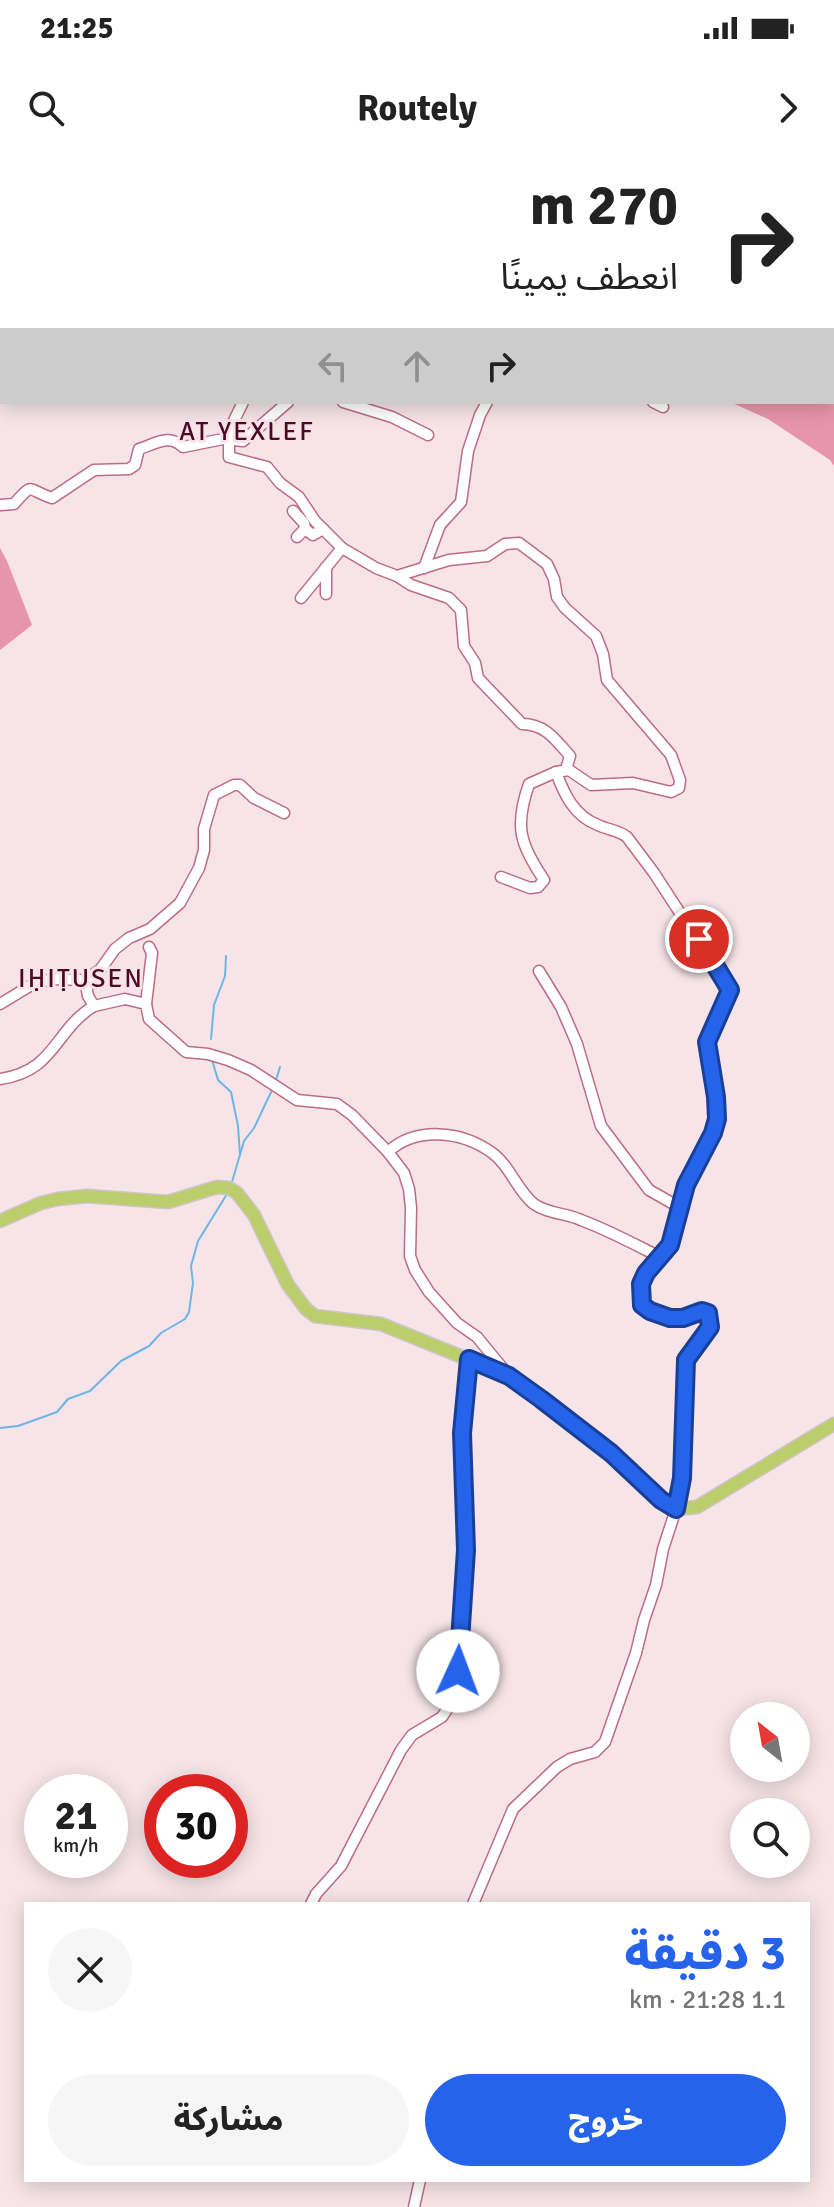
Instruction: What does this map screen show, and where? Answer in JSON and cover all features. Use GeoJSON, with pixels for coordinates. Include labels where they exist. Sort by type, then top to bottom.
{"type":"FeatureCollection","features":[{"type":"Feature","properties":{"kind":"main road"},"geometry":{"type":"LineString","coordinates":[[0,1221],[58,1199],[87,1196],[168,1202],[217,1187],[229,1188],[237,1193],[254,1215],[288,1285],[306,1309],[324,1318],[381,1324],[509,1376],[611,1453],[661,1500],[676,1509],[697,1507],[834,1424]]}},
{"type":"Feature","properties":{"kind":"street"},"geometry":{"type":"LineString","coordinates":[[242,404],[232,422],[228,440],[229,457],[267,467],[280,483],[299,497],[342,548],[402,581],[449,598],[461,610],[464,646],[475,663],[478,678],[522,724],[535,724],[554,738],[570,756],[569,770],[591,785],[633,783],[671,792],[679,788],[680,780],[671,755],[607,680],[603,654],[596,636],[557,597],[547,564],[519,543],[505,544],[487,556],[449,560],[397,576]]}},
{"type":"Feature","properties":{"kind":"street"},"geometry":{"type":"LineString","coordinates":[[0,505],[14,504],[27,491],[35,490],[52,498],[94,470],[129,469],[135,465],[139,449],[169,438],[183,447],[200,442],[243,441],[286,404]]}},
{"type":"Feature","properties":{"kind":"street"},"geometry":{"type":"LineString","coordinates":[[350,404],[392,417],[428,435]]}},
{"type":"Feature","properties":{"kind":"street"},"geometry":{"type":"LineString","coordinates":[[424,568],[440,525],[461,502],[468,451],[486,404]]}},
{"type":"Feature","properties":{"kind":"street"},"geometry":{"type":"LineString","coordinates":[[293,511],[300,517],[301,533],[313,535],[323,529]]}},
{"type":"Feature","properties":{"kind":"street"},"geometry":{"type":"LineString","coordinates":[[301,598],[342,548]]}},
{"type":"Feature","properties":{"kind":"street"},"geometry":{"type":"LineString","coordinates":[[326,567],[326,594]]}},
{"type":"Feature","properties":{"kind":"street"},"geometry":{"type":"LineString","coordinates":[[501,877],[530,888],[538,887],[544,880],[522,842],[520,810],[529,784],[556,772],[569,770]]}},
{"type":"Feature","properties":{"kind":"street"},"geometry":{"type":"LineString","coordinates":[[474,1902],[513,1809],[557,1767],[570,1759],[595,1752],[605,1742],[636,1653],[676,1509],[682,1478],[686,1360],[704,1338],[710,1323],[708,1313],[702,1311],[683,1318],[670,1318],[650,1311],[642,1305],[641,1284],[646,1273],[670,1245],[686,1185],[705,1151],[717,1119],[707,1042],[730,990],[662,884],[627,837],[596,825],[574,808],[556,772]]}},
{"type":"Feature","properties":{"kind":"street"},"geometry":{"type":"LineString","coordinates":[[0,1004],[33,984],[53,979],[85,980],[100,970],[115,949],[129,938],[150,929],[180,903],[199,868],[204,850],[204,829],[214,795],[240,785],[254,798],[284,813]]}},
{"type":"Feature","properties":{"kind":"street"},"geometry":{"type":"LineString","coordinates":[[149,947],[152,953],[146,1004],[149,1019],[186,1052],[228,1060],[261,1076],[297,1100],[337,1104],[388,1152],[404,1173],[409,1189],[410,1256],[415,1270],[429,1292],[457,1323],[477,1337],[509,1376]]}},
{"type":"Feature","properties":{"kind":"street"},"geometry":{"type":"LineString","coordinates":[[539,971],[561,1007],[577,1044],[601,1126],[649,1190],[679,1207]]}},
{"type":"Feature","properties":{"kind":"street"},"geometry":{"type":"LineString","coordinates":[[85,980],[94,1006]]}},
{"type":"Feature","properties":{"kind":"street"},"geometry":{"type":"LineString","coordinates":[[0,1079],[35,1069],[81,1014],[94,1006],[125,999],[146,1004]]}},
{"type":"Feature","properties":{"kind":"street"},"geometry":{"type":"LineString","coordinates":[[388,1152],[407,1137],[420,1134],[458,1137],[491,1152],[532,1203],[548,1212],[578,1218],[660,1257]]}},
{"type":"Feature","properties":{"kind":"street"},"geometry":{"type":"LineString","coordinates":[[312,1902],[341,1866],[401,1750],[412,1735],[442,1717],[457,1694],[466,1550],[462,1433],[469,1359]]}},
{"type":"Feature","properties":{"kind":"street"},"geometry":{"type":"LineString","coordinates":[[414,2207],[420,2182]]}},
{"type":"Feature","properties":{"kind":"shaded area"},"geometry":{"type":"Polygon","coordinates":[[[734,404],[834,404],[834,466],[830,460],[768,419],[734,404]]]}},
{"type":"Feature","properties":{"kind":"shaded area"},"geometry":{"type":"Polygon","coordinates":[[[0,548],[32,625],[0,650],[0,548]]]}},
{"type":"Feature","properties":{"kind":"waterway"},"geometry":{"type":"LineString","coordinates":[[211,1039],[214,1005],[225,976],[226,956]]}},
{"type":"Feature","properties":{"kind":"waterway"},"geometry":{"type":"LineString","coordinates":[[212,1060],[218,1080],[231,1092],[240,1155]]}},
{"type":"Feature","properties":{"kind":"waterway"},"geometry":{"type":"LineString","coordinates":[[276,1080],[280,1067]]}},
{"type":"Feature","properties":{"kind":"waterway"},"geometry":{"type":"LineString","coordinates":[[232,1182],[244,1141],[254,1128],[273,1088]]}},
{"type":"Feature","properties":{"kind":"waterway"},"geometry":{"type":"LineString","coordinates":[[0,1428],[18,1426],[57,1412],[68,1399],[90,1391],[121,1361],[149,1346],[161,1333],[185,1319],[189,1312],[193,1283],[191,1266],[198,1241],[227,1194]]}},
{"type":"Feature","properties":{"kind":"district","name":"AT YEXLEF"},"geometry":{"type":"Point","coordinates":[247,431]}},
{"type":"Feature","properties":{"kind":"district","name":"IḤIṬUSEN"},"geometry":{"type":"Point","coordinates":[81,978]}},
{"type":"Feature","properties":{"kind":"route"},"geometry":{"type":"LineString","coordinates":[[458,1671],[466,1550],[462,1433],[469,1359],[509,1376],[541,1399],[611,1453],[661,1500],[676,1509],[682,1478],[686,1360],[704,1338],[710,1323],[708,1313],[702,1311],[683,1318],[670,1318],[650,1311],[642,1305],[640,1296],[646,1273],[670,1245],[680,1200],[717,1119],[707,1042],[730,990],[699,939]]}}]}
